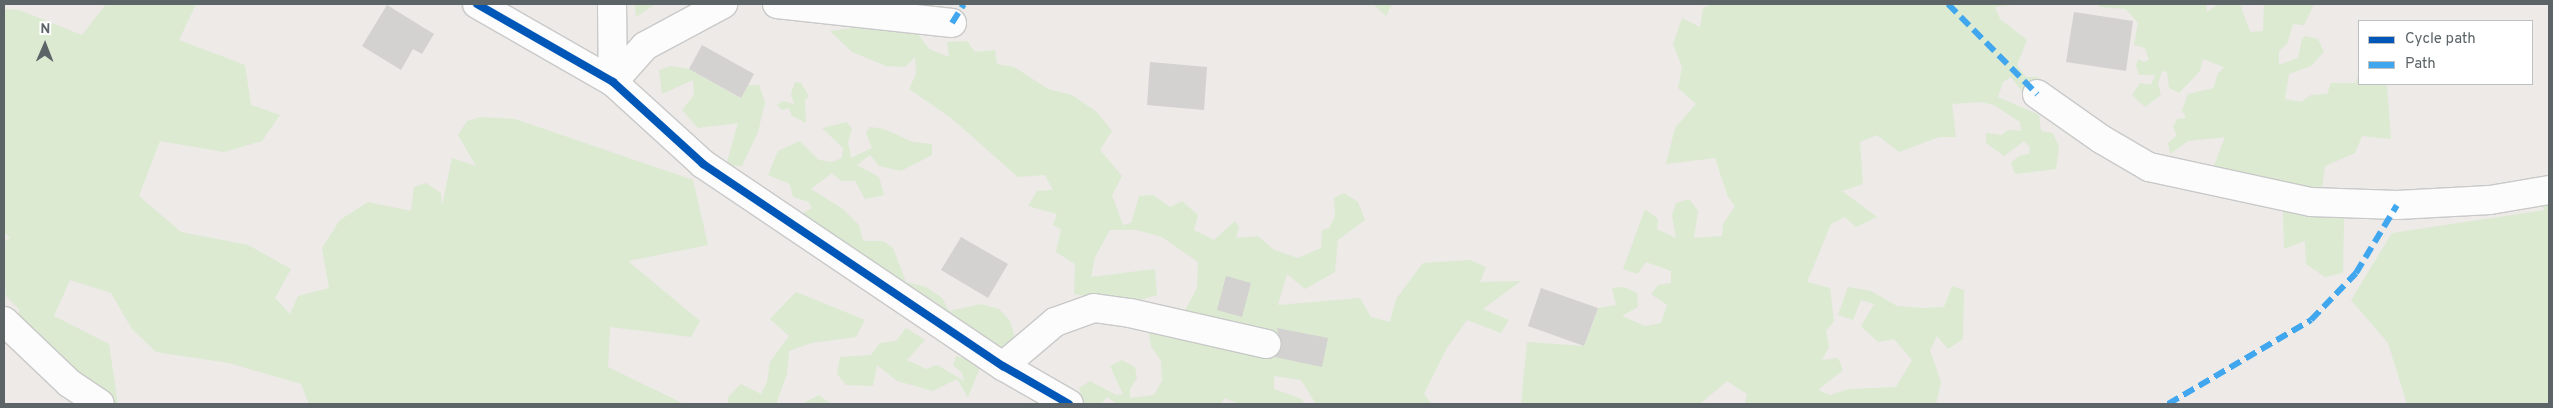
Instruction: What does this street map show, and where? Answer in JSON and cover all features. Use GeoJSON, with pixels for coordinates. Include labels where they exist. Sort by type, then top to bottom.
{"type":"FeatureCollection","features":[{"type":"Feature","properties":{"kind":"street"},"geometry":{"type":"LineString","coordinates":[[477,4],[613,82],[703,164],[1003,366],[1069,404]]}},
{"type":"Feature","properties":{"kind":"street"},"geometry":{"type":"LineString","coordinates":[[612,4],[613,82]]}},
{"type":"Feature","properties":{"kind":"street"},"geometry":{"type":"LineString","coordinates":[[613,82],[645,46],[723,4]]}},
{"type":"Feature","properties":{"kind":"street"},"geometry":{"type":"LineString","coordinates":[[777,4],[952,23]]}},
{"type":"Feature","properties":{"kind":"street"},"geometry":{"type":"LineString","coordinates":[[2037,94],[2100,139],[2149,167],[2283,197],[2311,202],[2397,205],[2490,200],[2549,190]]}},
{"type":"Feature","properties":{"kind":"street"},"geometry":{"type":"LineString","coordinates":[[1003,366],[1055,322],[1094,308],[1130,313],[1267,344]]}},
{"type":"Feature","properties":{"kind":"street"},"geometry":{"type":"LineString","coordinates":[[4,322],[69,383],[100,404]]}},
{"type":"Feature","properties":{"kind":"green space"},"geometry":{"type":"Polygon","coordinates":[[[106,4],[196,4],[179,40],[245,65],[251,105],[280,115],[262,141],[224,152],[160,141],[139,196],[181,232],[248,245],[291,269],[275,298],[290,314],[298,296],[329,288],[322,248],[340,220],[368,202],[411,211],[414,187],[426,183],[441,193],[442,206],[452,158],[476,166],[458,135],[467,121],[481,117],[515,119],[693,180],[708,245],[628,261],[700,321],[691,337],[610,327],[608,367],[684,404],[309,404],[301,384],[229,363],[156,352],[132,329],[111,293],[70,280],[54,316],[109,344],[118,404],[110,404],[13,321],[20,310],[6,296],[4,267],[4,241],[10,238],[4,232],[4,9],[19,10],[82,35],[106,4]]]}},
{"type":"Feature","properties":{"kind":"green space"},"geometry":{"type":"Polygon","coordinates":[[[635,4],[655,4],[636,17],[635,4]]]}},
{"type":"Feature","properties":{"kind":"green space"},"geometry":{"type":"Polygon","coordinates":[[[898,4],[914,4],[915,30],[929,49],[949,57],[947,42],[967,41],[975,52],[995,50],[997,64],[1014,67],[1048,89],[1072,95],[1097,112],[1112,131],[1100,150],[1122,176],[1112,195],[1123,225],[1131,223],[1139,196],[1153,195],[1170,207],[1182,201],[1198,215],[1194,230],[1214,240],[1235,221],[1239,227],[1236,238],[1258,236],[1274,250],[1298,258],[1321,248],[1322,230],[1329,228],[1335,216],[1334,198],[1344,193],[1358,202],[1365,220],[1338,240],[1335,272],[1305,289],[1287,274],[1278,305],[1360,298],[1371,317],[1390,322],[1396,299],[1423,263],[1470,260],[1486,267],[1480,282],[1521,281],[1483,309],[1509,320],[1501,333],[1467,320],[1447,348],[1424,394],[1432,404],[1316,404],[1301,380],[1274,376],[1274,389],[1302,399],[1304,404],[1239,404],[1224,398],[1221,404],[1117,404],[1107,397],[1101,404],[1084,404],[1079,388],[1090,381],[1116,395],[1123,394],[1110,366],[1122,360],[1135,367],[1137,378],[1130,389],[1130,398],[1154,395],[1162,381],[1161,361],[1151,346],[1148,328],[1182,316],[1197,288],[1198,262],[1162,237],[1137,230],[1110,230],[1095,257],[1091,277],[1155,269],[1157,295],[1130,303],[1074,294],[1075,264],[1056,252],[1061,229],[1053,225],[1057,214],[1028,206],[1037,191],[1053,190],[1045,175],[1018,177],[951,118],[909,89],[916,74],[915,57],[905,67],[886,66],[852,52],[830,31],[884,24],[898,4]]]}},
{"type":"Feature","properties":{"kind":"green space"},"geometry":{"type":"Polygon","coordinates":[[[1373,4],[1392,4],[1386,16],[1373,4]]]}},
{"type":"Feature","properties":{"kind":"green space"},"geometry":{"type":"Polygon","coordinates":[[[1711,4],[2018,4],[1995,7],[2000,19],[2027,40],[2017,65],[2026,77],[2037,77],[2062,94],[2045,110],[2030,102],[2011,77],[2003,82],[1998,97],[2039,115],[2041,131],[2053,133],[2059,147],[2056,169],[2015,174],[2011,163],[2019,156],[2029,154],[2030,147],[2024,141],[2004,156],[1986,143],[1986,133],[2002,135],[2008,130],[2021,131],[2020,122],[1994,105],[1980,102],[1952,104],[1956,137],[1939,137],[1899,152],[1877,135],[1860,142],[1863,184],[1842,191],[1877,217],[1856,227],[1845,217],[1831,224],[1807,282],[1830,288],[1834,321],[1826,331],[1829,347],[1822,360],[1838,358],[1843,370],[1818,390],[1830,395],[1849,389],[1896,387],[1912,360],[1894,339],[1878,342],[1861,326],[1874,304],[1861,300],[1853,320],[1838,315],[1848,287],[1871,291],[1897,306],[1923,308],[1944,307],[1952,286],[1964,290],[1963,339],[1948,349],[1937,336],[1930,350],[1941,382],[1936,404],[1745,404],[1747,394],[1727,381],[1700,404],[1521,404],[1527,342],[1584,346],[1598,308],[1616,305],[1612,288],[1624,287],[1637,293],[1638,307],[1622,316],[1645,326],[1661,323],[1667,305],[1651,294],[1658,285],[1671,283],[1671,271],[1646,262],[1637,274],[1623,269],[1645,209],[1658,219],[1657,229],[1676,238],[1672,215],[1676,203],[1689,199],[1698,211],[1694,238],[1722,236],[1723,224],[1735,206],[1728,197],[1715,158],[1666,164],[1675,128],[1696,104],[1678,88],[1682,67],[1673,44],[1682,18],[1700,27],[1703,8],[1711,4]]]}},
{"type":"Feature","properties":{"kind":"green space"},"geometry":{"type":"Polygon","coordinates":[[[2097,4],[2206,4],[2207,12],[2218,4],[2240,4],[2250,32],[2263,31],[2264,4],[2314,4],[2304,25],[2293,24],[2287,44],[2279,51],[2279,65],[2298,58],[2302,39],[2305,36],[2318,39],[2324,52],[2311,66],[2289,74],[2285,99],[2301,102],[2311,95],[2327,94],[2331,83],[2356,83],[2358,74],[2358,85],[2387,85],[2391,139],[2362,136],[2355,153],[2325,166],[2320,207],[2344,217],[2343,273],[2325,277],[2306,264],[2305,241],[2284,249],[2283,211],[2295,208],[2212,171],[2225,137],[2188,141],[2170,154],[2168,143],[2177,135],[2173,127],[2177,119],[2186,118],[2182,110],[2188,94],[2214,88],[2217,75],[2224,67],[2203,59],[2200,71],[2179,93],[2169,88],[2167,72],[2162,71],[2158,84],[2161,95],[2145,107],[2132,95],[2140,83],[2151,85],[2155,75],[2139,75],[2136,66],[2138,59],[2144,62],[2149,60],[2145,48],[2134,45],[2138,23],[2126,9],[2100,7],[2097,4]]]}},
{"type":"Feature","properties":{"kind":"green space"},"geometry":{"type":"Polygon","coordinates":[[[671,66],[689,69],[740,98],[748,85],[759,85],[765,102],[758,132],[742,166],[726,165],[738,123],[698,128],[682,110],[694,95],[693,80],[662,94],[659,70],[671,66]]]}},
{"type":"Feature","properties":{"kind":"green space"},"geometry":{"type":"Polygon","coordinates":[[[795,82],[801,83],[809,96],[805,100],[806,123],[792,116],[789,108],[782,110],[777,105],[783,101],[794,104],[791,94],[795,82]]]}},
{"type":"Feature","properties":{"kind":"green space"},"geometry":{"type":"Polygon","coordinates":[[[847,122],[852,129],[848,142],[851,158],[872,148],[866,133],[870,127],[884,129],[913,142],[932,144],[932,155],[901,171],[879,166],[870,155],[857,165],[879,177],[884,195],[865,199],[855,181],[841,181],[832,173],[811,189],[843,209],[859,225],[863,241],[883,241],[893,248],[906,282],[926,287],[942,298],[949,311],[981,304],[999,309],[1010,321],[1016,341],[1000,354],[944,320],[937,302],[907,289],[798,216],[812,208],[809,202],[793,197],[790,184],[768,175],[778,151],[800,141],[819,160],[832,162],[842,158],[843,148],[822,128],[847,122]]]}},
{"type":"Feature","properties":{"kind":"green space"},"geometry":{"type":"Polygon","coordinates":[[[2539,202],[2549,203],[2549,404],[2407,404],[2388,343],[2351,300],[2392,233],[2545,210],[2539,202]]]}},
{"type":"Feature","properties":{"kind":"green space"},"geometry":{"type":"Polygon","coordinates":[[[796,292],[865,320],[856,337],[811,343],[789,351],[787,374],[776,404],[728,404],[728,397],[741,384],[761,394],[767,382],[770,362],[789,336],[770,319],[796,292]]]}},
{"type":"Feature","properties":{"kind":"green space"},"geometry":{"type":"Polygon","coordinates":[[[906,328],[925,340],[907,360],[926,369],[937,365],[964,381],[962,373],[953,365],[956,356],[982,363],[968,397],[957,379],[933,391],[897,381],[877,365],[873,386],[846,385],[837,374],[840,357],[871,355],[880,343],[896,341],[906,328]]]}},
{"type":"Feature","properties":{"kind":"green space"},"geometry":{"type":"Polygon","coordinates":[[[819,395],[831,404],[802,404],[819,395]]]}},
{"type":"Feature","properties":{"kind":"building"},"geometry":{"type":"Polygon","coordinates":[[[387,5],[434,34],[422,54],[413,49],[401,70],[362,46],[387,5]]]}},
{"type":"Feature","properties":{"kind":"building"},"geometry":{"type":"Polygon","coordinates":[[[2074,12],[2133,21],[2126,71],[2066,62],[2074,12]]]}},
{"type":"Feature","properties":{"kind":"building"},"geometry":{"type":"Polygon","coordinates":[[[702,45],[754,74],[741,98],[689,69],[702,45]]]}},
{"type":"Feature","properties":{"kind":"building"},"geometry":{"type":"Polygon","coordinates":[[[1150,62],[1207,67],[1204,110],[1147,105],[1150,62]]]}},
{"type":"Feature","properties":{"kind":"building"},"geometry":{"type":"Polygon","coordinates":[[[961,237],[1008,264],[988,298],[941,270],[961,237]]]}},
{"type":"Feature","properties":{"kind":"building"},"geometry":{"type":"Polygon","coordinates":[[[1226,276],[1251,283],[1242,317],[1217,310],[1226,276]]]}},
{"type":"Feature","properties":{"kind":"building"},"geometry":{"type":"Polygon","coordinates":[[[1541,288],[1598,308],[1584,346],[1528,326],[1541,288]]]}},
{"type":"Feature","properties":{"kind":"building"},"geometry":{"type":"Polygon","coordinates":[[[1277,328],[1328,338],[1322,367],[1275,357],[1282,347],[1277,328]]]}},
{"type":"Feature","properties":{"kind":"marked path"},"geometry":{"type":"LineString","coordinates":[[952,23],[964,4]]}},
{"type":"Feature","properties":{"kind":"marked path"},"geometry":{"type":"LineString","coordinates":[[1948,4],[2037,94]]}},
{"type":"Feature","properties":{"kind":"marked path"},"geometry":{"type":"LineString","coordinates":[[2168,404],[2311,320],[2356,273],[2397,205]]}},
{"type":"Feature","properties":{"kind":"cycle path"},"geometry":{"type":"LineString","coordinates":[[477,4],[613,82],[703,164],[1003,366],[1069,404]]}}]}
